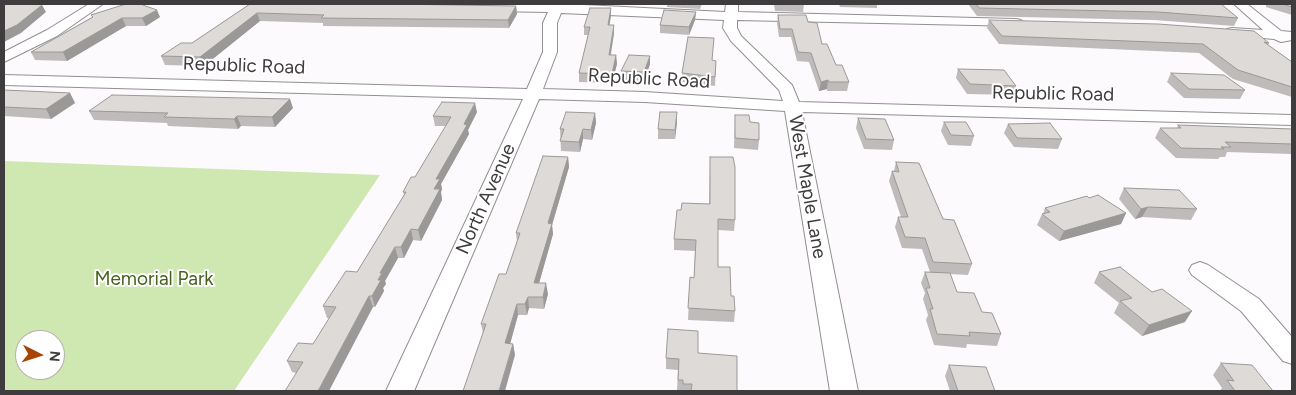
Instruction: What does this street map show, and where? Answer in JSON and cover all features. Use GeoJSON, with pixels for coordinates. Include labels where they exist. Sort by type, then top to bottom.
{"type":"FeatureCollection","features":[{"type":"Feature","properties":{"kind":"street"},"geometry":{"type":"LineString","coordinates":[[4,58],[52,33],[97,4]]}},
{"type":"Feature","properties":{"kind":"street"},"geometry":{"type":"LineString","coordinates":[[1240,4],[1292,47]]}},
{"type":"Feature","properties":{"kind":"street"},"geometry":{"type":"LineString","coordinates":[[476,7],[556,6],[655,11],[731,10],[923,16],[1025,23]]}},
{"type":"Feature","properties":{"kind":"street","name":"North Avenue"},"geometry":{"type":"LineString","coordinates":[[400,391],[533,94],[550,52],[550,23],[556,6]]}},
{"type":"Feature","properties":{"kind":"street","name":"West Maple Lane"},"geometry":{"type":"LineString","coordinates":[[731,10],[730,28],[736,38],[786,88],[793,107],[844,391]]}},
{"type":"Feature","properties":{"kind":"street"},"geometry":{"type":"LineString","coordinates":[[1221,31],[1292,36]]}},
{"type":"Feature","properties":{"kind":"street","name":"Republic Road"},"geometry":{"type":"LineString","coordinates":[[4,80],[645,97],[793,107],[1292,120]]}},
{"type":"Feature","properties":{"kind":"street"},"geometry":{"type":"LineString","coordinates":[[1200,270],[1250,305],[1292,354]]}},
{"type":"Feature","properties":{"kind":"green space","name":"Memorial Park"},"geometry":{"type":"Polygon","coordinates":[[[4,161],[380,175],[234,391],[4,391],[4,161]]]}},
{"type":"Feature","properties":{"kind":"building"},"geometry":{"type":"Polygon","coordinates":[[[4,4],[42,5],[17,25],[4,31],[4,4]]]}},
{"type":"Feature","properties":{"kind":"building"},"geometry":{"type":"Polygon","coordinates":[[[126,4],[140,4],[157,10],[142,18],[122,18],[63,52],[31,52],[93,17],[91,15],[126,4]]]}},
{"type":"Feature","properties":{"kind":"building"},"geometry":{"type":"Polygon","coordinates":[[[250,4],[516,6],[508,20],[321,18],[324,15],[257,13],[200,57],[161,56],[181,43],[192,43],[250,4]]]}},
{"type":"Feature","properties":{"kind":"building"},"geometry":{"type":"Polygon","coordinates":[[[976,4],[1221,4],[1238,18],[1158,12],[979,8],[976,4]]]}},
{"type":"Feature","properties":{"kind":"building"},"geometry":{"type":"Polygon","coordinates":[[[590,8],[611,8],[608,25],[614,25],[609,55],[616,55],[612,74],[579,73],[590,27],[584,27],[590,8]]]}},
{"type":"Feature","properties":{"kind":"building"},"geometry":{"type":"Polygon","coordinates":[[[664,10],[696,12],[689,27],[660,25],[664,10]]]}},
{"type":"Feature","properties":{"kind":"building"},"geometry":{"type":"Polygon","coordinates":[[[778,15],[806,15],[808,22],[817,23],[822,44],[827,44],[836,65],[842,65],[849,82],[829,82],[828,80],[821,82],[811,53],[798,52],[792,29],[780,29],[778,15]]]}},
{"type":"Feature","properties":{"kind":"building"},"geometry":{"type":"Polygon","coordinates":[[[989,20],[1158,24],[1254,31],[1269,43],[1264,42],[1292,62],[1292,87],[1238,70],[1203,44],[1002,36],[989,20]]]}},
{"type":"Feature","properties":{"kind":"building"},"geometry":{"type":"Polygon","coordinates":[[[688,37],[714,38],[712,60],[716,61],[715,77],[682,73],[688,37]]]}},
{"type":"Feature","properties":{"kind":"building"},"geometry":{"type":"Polygon","coordinates":[[[629,55],[650,56],[644,72],[621,71],[629,55]]]}},
{"type":"Feature","properties":{"kind":"building"},"geometry":{"type":"Polygon","coordinates":[[[958,69],[1004,70],[1016,86],[970,84],[958,69]]]}},
{"type":"Feature","properties":{"kind":"building"},"geometry":{"type":"Polygon","coordinates":[[[1171,73],[1224,75],[1245,90],[1189,89],[1171,73]]]}},
{"type":"Feature","properties":{"kind":"building"},"geometry":{"type":"Polygon","coordinates":[[[4,90],[70,93],[46,109],[4,107],[4,90]]]}},
{"type":"Feature","properties":{"kind":"building"},"geometry":{"type":"Polygon","coordinates":[[[112,95],[290,99],[272,117],[237,116],[234,119],[164,117],[168,113],[89,111],[112,95]]]}},
{"type":"Feature","properties":{"kind":"building"},"geometry":{"type":"Polygon","coordinates":[[[442,102],[475,103],[464,124],[467,125],[436,179],[440,179],[434,189],[440,189],[418,230],[411,229],[401,247],[395,247],[380,273],[382,273],[378,280],[381,280],[372,296],[369,296],[318,391],[285,391],[303,362],[287,361],[298,343],[313,344],[336,307],[323,306],[346,271],[357,272],[406,192],[403,192],[411,177],[415,177],[451,117],[433,116],[442,102]]]}},
{"type":"Feature","properties":{"kind":"building"},"geometry":{"type":"Polygon","coordinates":[[[566,112],[595,113],[591,130],[583,129],[579,142],[560,141],[564,129],[560,129],[566,112]]]}},
{"type":"Feature","properties":{"kind":"building"},"geometry":{"type":"Polygon","coordinates":[[[660,112],[677,112],[675,130],[658,129],[660,112]]]}},
{"type":"Feature","properties":{"kind":"building"},"geometry":{"type":"Polygon","coordinates":[[[735,115],[749,115],[750,122],[759,123],[759,140],[735,138],[735,115]]]}},
{"type":"Feature","properties":{"kind":"building"},"geometry":{"type":"Polygon","coordinates":[[[858,118],[885,119],[894,140],[866,139],[858,118]]]}},
{"type":"Feature","properties":{"kind":"building"},"geometry":{"type":"Polygon","coordinates":[[[944,122],[966,122],[974,136],[951,135],[944,122]]]}},
{"type":"Feature","properties":{"kind":"building"},"geometry":{"type":"Polygon","coordinates":[[[1050,123],[1062,139],[1017,138],[1008,124],[1050,123]]]}},
{"type":"Feature","properties":{"kind":"building"},"geometry":{"type":"Polygon","coordinates":[[[1178,125],[1292,129],[1292,144],[1225,142],[1231,147],[1221,147],[1224,149],[1181,148],[1160,128],[1181,128],[1178,125]]]}},
{"type":"Feature","properties":{"kind":"building"},"geometry":{"type":"Polygon","coordinates":[[[543,156],[568,157],[548,223],[552,224],[534,283],[546,283],[543,297],[528,297],[525,304],[517,304],[505,343],[513,344],[499,391],[463,391],[486,324],[481,324],[499,274],[506,274],[520,233],[516,233],[543,156]]]}},
{"type":"Feature","properties":{"kind":"building"},"geometry":{"type":"Polygon","coordinates":[[[710,157],[733,157],[735,167],[735,220],[718,219],[718,267],[730,267],[731,296],[734,296],[735,311],[688,308],[690,277],[694,278],[696,240],[674,239],[677,210],[681,210],[682,203],[710,204],[710,157]]]}},
{"type":"Feature","properties":{"kind":"building"},"geometry":{"type":"Polygon","coordinates":[[[896,162],[919,163],[943,219],[954,220],[972,264],[933,262],[925,238],[905,237],[898,217],[908,217],[892,171],[899,172],[896,162]]]}},
{"type":"Feature","properties":{"kind":"building"},"geometry":{"type":"Polygon","coordinates":[[[1124,188],[1179,190],[1197,209],[1148,207],[1141,209],[1124,188]]]}},
{"type":"Feature","properties":{"kind":"building"},"geometry":{"type":"Polygon","coordinates":[[[1098,195],[1126,213],[1064,231],[1042,214],[1050,212],[1045,208],[1087,196],[1089,198],[1098,195]]]}},
{"type":"Feature","properties":{"kind":"building"},"geometry":{"type":"Polygon","coordinates":[[[1120,267],[1152,292],[1162,289],[1192,311],[1149,325],[1120,301],[1132,298],[1099,272],[1120,267]]]}},
{"type":"Feature","properties":{"kind":"building"},"geometry":{"type":"Polygon","coordinates":[[[925,272],[950,273],[957,292],[974,293],[982,312],[992,313],[1001,334],[969,332],[970,336],[937,334],[930,309],[933,309],[926,288],[930,288],[925,272]]]}},
{"type":"Feature","properties":{"kind":"building"},"geometry":{"type":"Polygon","coordinates":[[[668,329],[698,331],[698,353],[737,356],[737,391],[691,391],[692,384],[683,384],[683,380],[678,380],[679,359],[666,358],[668,329]]]}},
{"type":"Feature","properties":{"kind":"building"},"geometry":{"type":"Polygon","coordinates":[[[1221,363],[1252,365],[1273,391],[1235,391],[1227,380],[1234,381],[1221,363]]]}},
{"type":"Feature","properties":{"kind":"building"},"geometry":{"type":"Polygon","coordinates":[[[949,365],[986,367],[995,391],[958,391],[949,365]]]}}]}
